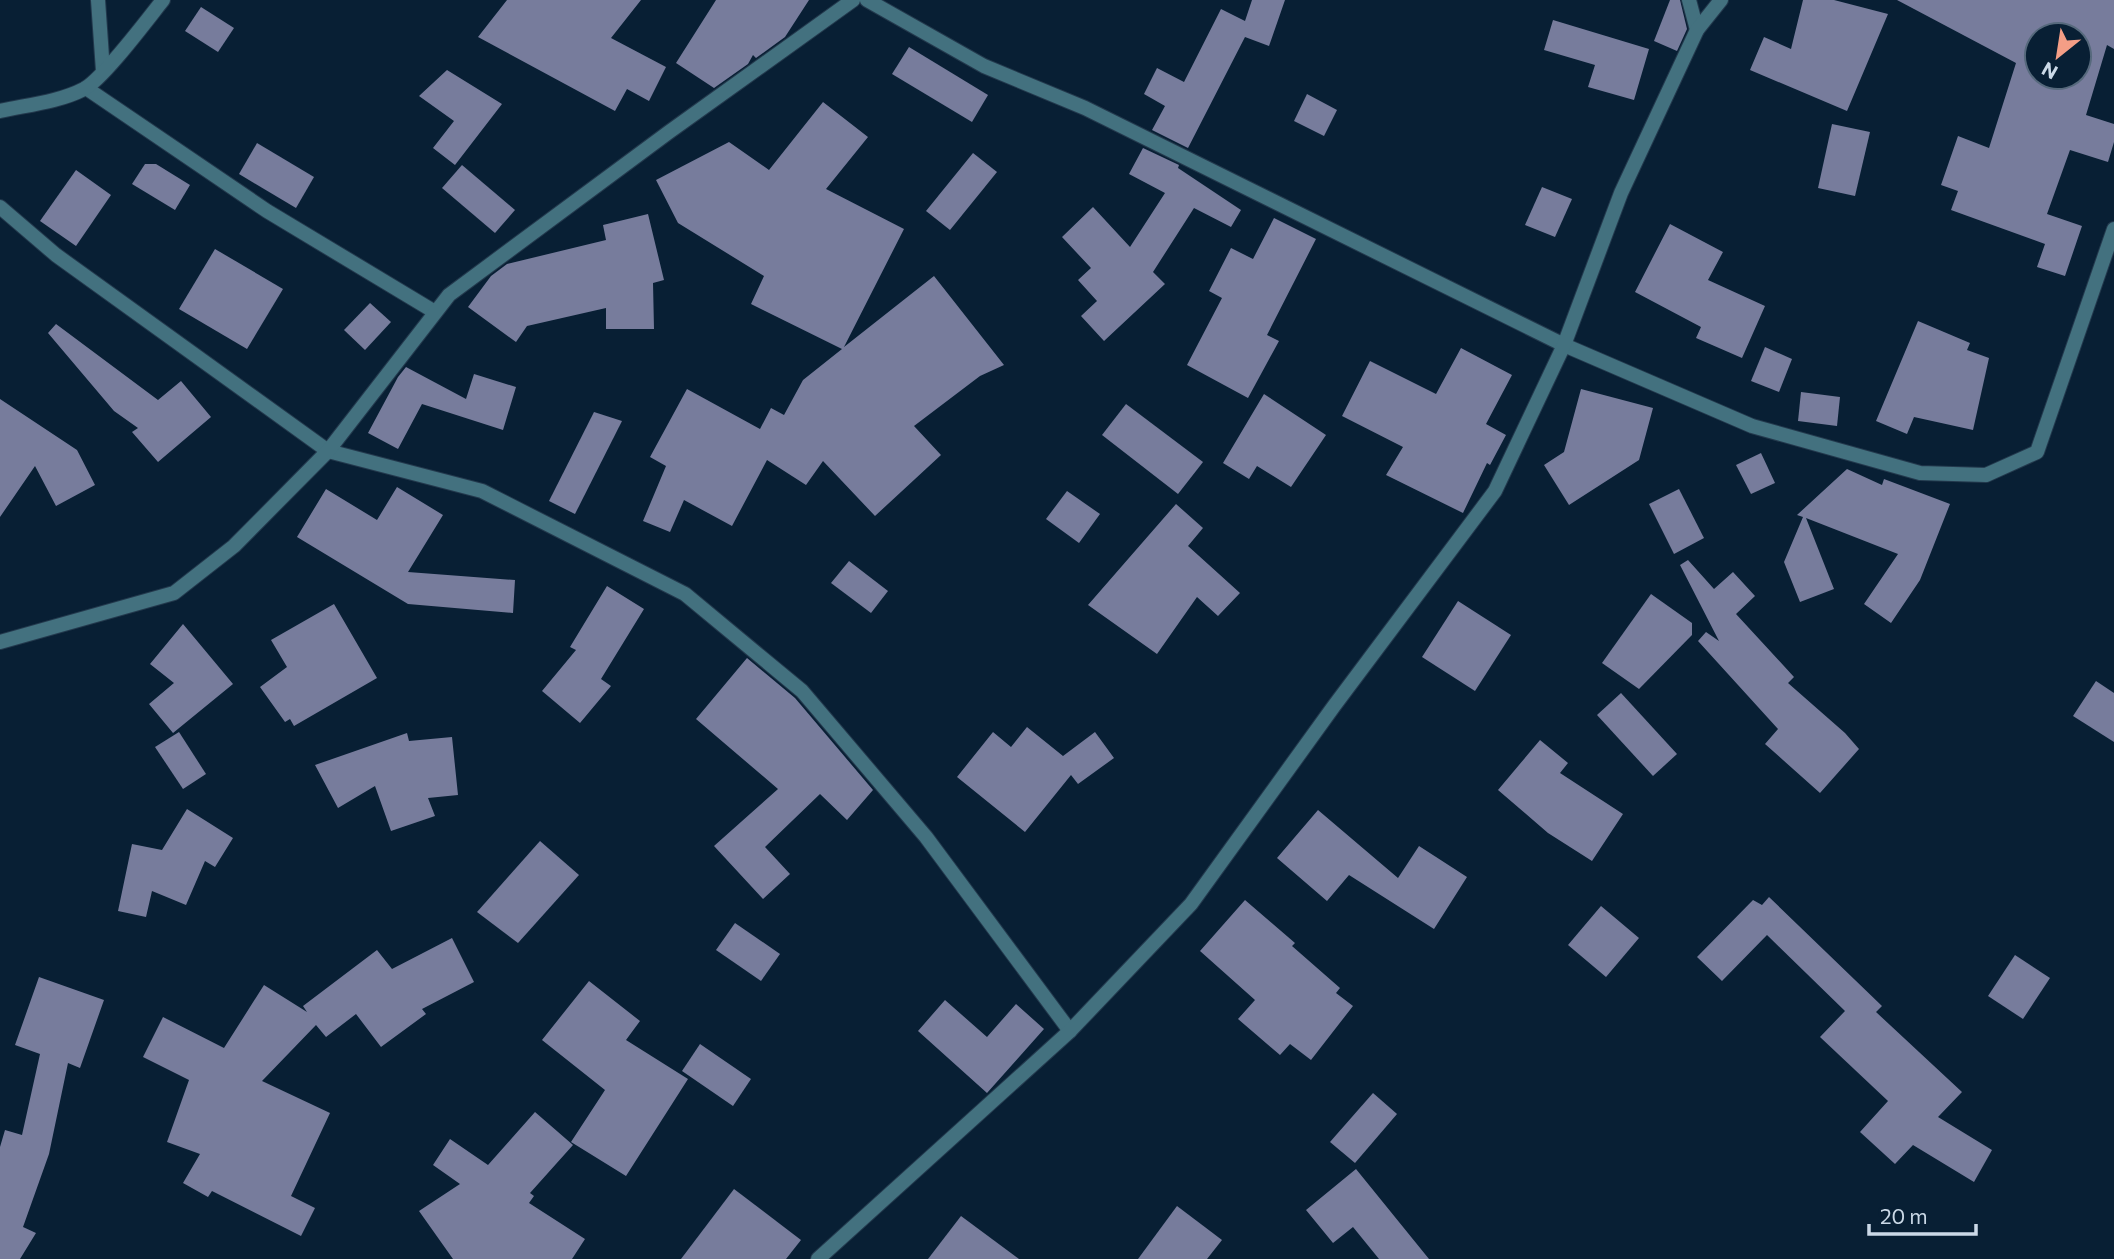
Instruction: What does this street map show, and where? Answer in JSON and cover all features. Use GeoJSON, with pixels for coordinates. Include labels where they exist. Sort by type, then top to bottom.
{"type":"FeatureCollection","features":[{"type":"Feature","properties":{"kind":"street"},"geometry":{"type":"LineString","coordinates":[[98,0],[103,71]]}},
{"type":"Feature","properties":{"kind":"street"},"geometry":{"type":"LineString","coordinates":[[0,111],[65,96],[86,88],[163,0]]}},
{"type":"Feature","properties":{"kind":"street"},"geometry":{"type":"LineString","coordinates":[[0,642],[174,593],[234,545],[328,451],[449,295],[853,0]]}},
{"type":"Feature","properties":{"kind":"street"},"geometry":{"type":"LineString","coordinates":[[867,0],[984,66],[1086,108],[1564,345],[1752,426],[1920,473],[1986,475],[2037,452],[2114,229]]}},
{"type":"Feature","properties":{"kind":"street"},"geometry":{"type":"LineString","coordinates":[[1689,0],[1697,30]]}},
{"type":"Feature","properties":{"kind":"street"},"geometry":{"type":"LineString","coordinates":[[818,1259],[1070,1031],[1191,904],[1334,706],[1495,491],[1564,345],[1621,193],[1697,30],[1721,0]]}},
{"type":"Feature","properties":{"kind":"street"},"geometry":{"type":"LineString","coordinates":[[86,88],[267,211],[435,312]]}},
{"type":"Feature","properties":{"kind":"street"},"geometry":{"type":"LineString","coordinates":[[0,207],[56,255],[328,451],[482,491],[685,594],[802,691],[926,837],[1070,1031]]}},
{"type":"Feature","properties":{"kind":"building"},"geometry":{"type":"Polygon","coordinates":[[[507,0],[641,0],[611,38],[666,67],[649,101],[627,89],[615,111],[478,37],[507,0]]]}},
{"type":"Feature","properties":{"kind":"building"},"geometry":{"type":"Polygon","coordinates":[[[716,0],[809,0],[785,37],[756,58],[753,55],[748,64],[714,88],[676,63],[716,0]]]}},
{"type":"Feature","properties":{"kind":"building"},"geometry":{"type":"Polygon","coordinates":[[[1252,0],[1285,0],[1269,46],[1245,37],[1188,148],[1152,130],[1165,106],[1144,94],[1157,68],[1184,82],[1221,9],[1245,21],[1252,0]]]}},
{"type":"Feature","properties":{"kind":"building"},"geometry":{"type":"Polygon","coordinates":[[[1670,0],[1680,0],[1687,29],[1677,51],[1654,41],[1670,0]]]}},
{"type":"Feature","properties":{"kind":"building"},"geometry":{"type":"Polygon","coordinates":[[[1803,0],[1834,0],[1888,14],[1847,111],[1750,70],[1764,37],[1791,49],[1803,0]]]}},
{"type":"Feature","properties":{"kind":"building"},"geometry":{"type":"Polygon","coordinates":[[[1897,0],[2114,0],[2114,49],[2107,45],[2086,115],[2114,124],[2114,142],[2108,162],[2070,150],[2047,214],[2082,226],[2065,276],[2037,267],[2045,244],[1951,210],[1958,191],[1941,185],[1958,136],[1989,148],[2016,63],[1897,0]]]}},
{"type":"Feature","properties":{"kind":"building"},"geometry":{"type":"Polygon","coordinates":[[[201,7],[234,28],[218,52],[185,31],[201,7]]]}},
{"type":"Feature","properties":{"kind":"building"},"geometry":{"type":"Polygon","coordinates":[[[1553,20],[1649,49],[1634,100],[1588,87],[1595,65],[1544,50],[1553,20]]]}},
{"type":"Feature","properties":{"kind":"building"},"geometry":{"type":"Polygon","coordinates":[[[909,47],[988,95],[972,122],[892,74],[909,47]]]}},
{"type":"Feature","properties":{"kind":"building"},"geometry":{"type":"Polygon","coordinates":[[[447,70],[502,104],[455,165],[433,148],[454,121],[419,96],[447,70]]]}},
{"type":"Feature","properties":{"kind":"building"},"geometry":{"type":"Polygon","coordinates":[[[1307,94],[1337,110],[1324,136],[1294,121],[1307,94]]]}},
{"type":"Feature","properties":{"kind":"building"},"geometry":{"type":"Polygon","coordinates":[[[823,102],[868,137],[826,189],[904,229],[844,347],[934,276],[1004,365],[980,376],[914,426],[941,455],[875,516],[823,461],[806,485],[767,460],[732,526],[684,500],[670,532],[643,521],[666,466],[650,457],[687,389],[760,429],[771,408],[784,415],[803,380],[842,349],[751,304],[764,276],[678,223],[656,180],[729,142],[769,170],[823,102]]]}},
{"type":"Feature","properties":{"kind":"building"},"geometry":{"type":"Polygon","coordinates":[[[1832,124],[1870,132],[1855,196],[1818,188],[1832,124]]]}},
{"type":"Feature","properties":{"kind":"building"},"geometry":{"type":"Polygon","coordinates":[[[257,143],[314,177],[296,208],[239,174],[257,143]]]}},
{"type":"Feature","properties":{"kind":"building"},"geometry":{"type":"Polygon","coordinates":[[[1143,148],[1179,165],[1178,168],[1241,210],[1231,227],[1194,208],[1153,272],[1165,284],[1104,341],[1081,316],[1097,301],[1078,280],[1091,268],[1062,237],[1093,207],[1130,247],[1165,193],[1129,174],[1143,148]]]}},
{"type":"Feature","properties":{"kind":"building"},"geometry":{"type":"Polygon","coordinates":[[[973,153],[997,172],[950,230],[926,211],[973,153]]]}},
{"type":"Feature","properties":{"kind":"building"},"geometry":{"type":"Polygon","coordinates":[[[145,164],[156,164],[190,185],[175,210],[132,184],[145,164]]]}},
{"type":"Feature","properties":{"kind":"building"},"geometry":{"type":"Polygon","coordinates":[[[462,165],[515,210],[495,233],[442,188],[462,165]]]}},
{"type":"Feature","properties":{"kind":"building"},"geometry":{"type":"Polygon","coordinates":[[[76,170],[111,195],[76,246],[40,221],[76,170]]]}},
{"type":"Feature","properties":{"kind":"building"},"geometry":{"type":"Polygon","coordinates":[[[1542,187],[1572,199],[1555,237],[1525,225],[1542,187]]]}},
{"type":"Feature","properties":{"kind":"building"},"geometry":{"type":"Polygon","coordinates":[[[648,214],[664,280],[653,283],[654,329],[606,329],[606,308],[527,326],[516,342],[468,307],[491,276],[507,264],[606,240],[603,225],[648,214]]]}},
{"type":"Feature","properties":{"kind":"building"},"geometry":{"type":"Polygon","coordinates":[[[1274,218],[1316,239],[1267,335],[1279,341],[1248,398],[1187,365],[1222,298],[1209,291],[1231,248],[1253,259],[1274,218]]]}},
{"type":"Feature","properties":{"kind":"building"},"geometry":{"type":"Polygon","coordinates":[[[1670,224],[1723,252],[1708,280],[1765,306],[1742,358],[1696,338],[1701,327],[1635,292],[1670,224]]]}},
{"type":"Feature","properties":{"kind":"building"},"geometry":{"type":"Polygon","coordinates":[[[215,249],[283,289],[247,349],[179,309],[215,249]]]}},
{"type":"Feature","properties":{"kind":"building"},"geometry":{"type":"Polygon","coordinates":[[[370,303],[391,322],[365,350],[344,330],[370,303]]]}},
{"type":"Feature","properties":{"kind":"building"},"geometry":{"type":"Polygon","coordinates":[[[1918,321],[1970,343],[1967,350],[1989,358],[1973,430],[1914,417],[1907,434],[1876,421],[1918,321]]]}},
{"type":"Feature","properties":{"kind":"building"},"geometry":{"type":"Polygon","coordinates":[[[56,324],[158,400],[181,381],[211,417],[158,462],[132,432],[138,428],[114,411],[48,333],[56,324]]]}},
{"type":"Feature","properties":{"kind":"building"},"geometry":{"type":"Polygon","coordinates":[[[1765,347],[1792,359],[1779,392],[1751,381],[1765,347]]]}},
{"type":"Feature","properties":{"kind":"building"},"geometry":{"type":"Polygon","coordinates":[[[1461,348],[1512,375],[1486,424],[1506,435],[1490,465],[1487,463],[1463,513],[1386,475],[1403,447],[1342,416],[1370,361],[1436,394],[1461,348]]]}},
{"type":"Feature","properties":{"kind":"building"},"geometry":{"type":"Polygon","coordinates":[[[406,367],[466,399],[474,374],[516,387],[503,430],[422,404],[398,449],[368,433],[406,367]]]}},
{"type":"Feature","properties":{"kind":"building"},"geometry":{"type":"Polygon","coordinates":[[[1581,389],[1653,408],[1639,460],[1569,505],[1544,465],[1564,452],[1581,389]]]}},
{"type":"Feature","properties":{"kind":"building"},"geometry":{"type":"Polygon","coordinates":[[[1801,392],[1840,397],[1837,426],[1798,421],[1801,392]]]}},
{"type":"Feature","properties":{"kind":"building"},"geometry":{"type":"Polygon","coordinates":[[[1264,394],[1326,435],[1291,487],[1257,466],[1249,479],[1223,463],[1264,394]]]}},
{"type":"Feature","properties":{"kind":"building"},"geometry":{"type":"Polygon","coordinates":[[[0,399],[77,450],[95,485],[56,506],[35,466],[0,517],[0,399]]]}},
{"type":"Feature","properties":{"kind":"building"},"geometry":{"type":"Polygon","coordinates":[[[1126,404],[1203,462],[1178,494],[1102,435],[1126,404]]]}},
{"type":"Feature","properties":{"kind":"building"},"geometry":{"type":"Polygon","coordinates":[[[594,412],[622,421],[575,514],[549,501],[594,412]]]}},
{"type":"Feature","properties":{"kind":"building"},"geometry":{"type":"Polygon","coordinates":[[[1761,453],[1775,483],[1751,494],[1736,465],[1761,453]]]}},
{"type":"Feature","properties":{"kind":"building"},"geometry":{"type":"Polygon","coordinates":[[[1847,469],[1882,485],[1884,479],[1950,504],[1920,580],[1891,623],[1864,604],[1898,554],[1806,518],[1834,589],[1800,602],[1784,562],[1803,517],[1797,515],[1847,469]]]}},
{"type":"Feature","properties":{"kind":"building"},"geometry":{"type":"Polygon","coordinates":[[[397,487],[443,515],[408,572],[515,580],[513,613],[408,604],[297,537],[326,489],[377,520],[397,487]]]}},
{"type":"Feature","properties":{"kind":"building"},"geometry":{"type":"Polygon","coordinates":[[[1679,489],[1704,538],[1674,554],[1649,504],[1679,489]]]}},
{"type":"Feature","properties":{"kind":"building"},"geometry":{"type":"Polygon","coordinates":[[[1067,491],[1100,514],[1079,543],[1046,519],[1067,491]]]}},
{"type":"Feature","properties":{"kind":"building"},"geometry":{"type":"Polygon","coordinates":[[[1176,504],[1203,528],[1188,546],[1240,593],[1218,616],[1197,597],[1157,654],[1088,605],[1176,504]]]}},
{"type":"Feature","properties":{"kind":"building"},"geometry":{"type":"Polygon","coordinates":[[[1688,560],[1714,589],[1733,572],[1755,596],[1736,614],[1794,677],[1788,683],[1845,733],[1859,749],[1820,793],[1765,744],[1778,729],[1698,641],[1706,632],[1719,641],[1680,565],[1688,560]]]}},
{"type":"Feature","properties":{"kind":"building"},"geometry":{"type":"Polygon","coordinates":[[[849,561],[888,591],[871,613],[831,583],[849,561]]]}},
{"type":"Feature","properties":{"kind":"building"},"geometry":{"type":"Polygon","coordinates":[[[607,586],[644,609],[601,679],[611,686],[580,723],[542,691],[576,650],[570,647],[607,586]]]}},
{"type":"Feature","properties":{"kind":"building"},"geometry":{"type":"Polygon","coordinates":[[[1651,594],[1692,623],[1692,635],[1639,689],[1602,663],[1651,594]]]}},
{"type":"Feature","properties":{"kind":"building"},"geometry":{"type":"Polygon","coordinates":[[[1458,601],[1511,635],[1475,691],[1422,657],[1458,601]]]}},
{"type":"Feature","properties":{"kind":"building"},"geometry":{"type":"Polygon","coordinates":[[[334,604],[377,678],[294,726],[290,719],[285,722],[260,687],[287,667],[271,640],[334,604]]]}},
{"type":"Feature","properties":{"kind":"building"},"geometry":{"type":"Polygon","coordinates":[[[183,624],[233,684],[173,733],[149,704],[174,683],[150,664],[183,624]]]}},
{"type":"Feature","properties":{"kind":"building"},"geometry":{"type":"Polygon","coordinates":[[[747,658],[795,698],[873,790],[847,820],[820,794],[765,847],[790,874],[763,899],[714,846],[778,789],[696,719],[747,658]]]}},
{"type":"Feature","properties":{"kind":"building"},"geometry":{"type":"Polygon","coordinates":[[[2096,681],[2114,693],[2114,742],[2073,716],[2096,681]]]}},
{"type":"Feature","properties":{"kind":"building"},"geometry":{"type":"Polygon","coordinates":[[[1621,693],[1677,754],[1653,776],[1597,715],[1621,693]]]}},
{"type":"Feature","properties":{"kind":"building"},"geometry":{"type":"Polygon","coordinates":[[[1027,727],[1063,756],[1095,732],[1114,758],[1078,784],[1071,775],[1025,832],[957,777],[993,732],[1011,747],[1027,727]]]}},
{"type":"Feature","properties":{"kind":"building"},"geometry":{"type":"Polygon","coordinates":[[[179,732],[206,774],[183,789],[155,747],[179,732]]]}},
{"type":"Feature","properties":{"kind":"building"},"geometry":{"type":"Polygon","coordinates":[[[407,733],[409,741],[452,737],[458,795],[428,798],[435,816],[391,831],[375,786],[338,808],[315,765],[407,733]]]}},
{"type":"Feature","properties":{"kind":"building"},"geometry":{"type":"Polygon","coordinates":[[[1540,740],[1568,763],[1560,773],[1623,814],[1592,861],[1548,833],[1498,790],[1540,740]]]}},
{"type":"Feature","properties":{"kind":"building"},"geometry":{"type":"Polygon","coordinates":[[[187,809],[233,838],[215,867],[205,861],[186,905],[152,891],[146,917],[118,911],[132,844],[162,850],[187,809]]]}},
{"type":"Feature","properties":{"kind":"building"},"geometry":{"type":"Polygon","coordinates":[[[1318,810],[1398,878],[1419,846],[1467,877],[1434,929],[1349,875],[1327,901],[1277,858],[1318,810]]]}},
{"type":"Feature","properties":{"kind":"building"},"geometry":{"type":"Polygon","coordinates":[[[540,841],[579,875],[518,943],[477,912],[540,841]]]}},
{"type":"Feature","properties":{"kind":"building"},"geometry":{"type":"Polygon","coordinates":[[[1769,897],[1882,1006],[1876,1012],[1962,1092],[1938,1117],[1992,1150],[1974,1182],[1913,1145],[1895,1164],[1860,1132],[1888,1101],[1820,1037],[1845,1011],[1767,935],[1722,981],[1697,957],[1753,900],[1762,905],[1769,897]]]}},
{"type":"Feature","properties":{"kind":"building"},"geometry":{"type":"Polygon","coordinates":[[[1245,900],[1295,943],[1292,946],[1340,988],[1336,993],[1353,1006],[1311,1060],[1290,1044],[1280,1055],[1238,1019],[1255,1000],[1200,951],[1245,900]]]}},
{"type":"Feature","properties":{"kind":"building"},"geometry":{"type":"Polygon","coordinates":[[[1601,906],[1639,938],[1606,977],[1568,945],[1601,906]]]}},
{"type":"Feature","properties":{"kind":"building"},"geometry":{"type":"Polygon","coordinates":[[[735,923],[780,954],[761,981],[716,950],[735,923]]]}},
{"type":"Feature","properties":{"kind":"building"},"geometry":{"type":"Polygon","coordinates":[[[452,938],[474,982],[422,1009],[426,1014],[381,1047],[356,1014],[326,1037],[316,1025],[262,1081],[330,1113],[291,1196],[315,1208],[301,1236],[212,1191],[208,1197],[183,1183],[200,1154],[167,1142],[189,1080],[143,1057],[163,1017],[224,1048],[264,985],[307,1012],[303,1006],[377,950],[392,969],[452,938]]]}},
{"type":"Feature","properties":{"kind":"building"},"geometry":{"type":"Polygon","coordinates":[[[2015,955],[2050,978],[2023,1019],[1988,996],[2015,955]]]}},
{"type":"Feature","properties":{"kind":"building"},"geometry":{"type":"Polygon","coordinates":[[[39,977],[104,1000],[80,1068],[68,1063],[49,1154],[23,1227],[36,1233],[20,1259],[0,1259],[0,1147],[5,1130],[22,1135],[40,1054],[15,1045],[39,977]]]}},
{"type":"Feature","properties":{"kind":"building"},"geometry":{"type":"Polygon","coordinates":[[[589,981],[640,1021],[626,1040],[688,1079],[626,1176],[571,1142],[605,1090],[542,1040],[589,981]]]}},
{"type":"Feature","properties":{"kind":"building"},"geometry":{"type":"Polygon","coordinates":[[[945,1000],[987,1037],[1016,1004],[1044,1029],[987,1093],[918,1031],[945,1000]]]}},
{"type":"Feature","properties":{"kind":"building"},"geometry":{"type":"Polygon","coordinates":[[[700,1044],[751,1079],[733,1106],[682,1071],[700,1044]]]}},
{"type":"Feature","properties":{"kind":"building"},"geometry":{"type":"Polygon","coordinates":[[[1373,1093],[1397,1114],[1355,1163],[1330,1142],[1373,1093]]]}},
{"type":"Feature","properties":{"kind":"building"},"geometry":{"type":"Polygon","coordinates":[[[535,1112],[573,1145],[530,1193],[534,1196],[529,1203],[585,1239],[572,1259],[453,1259],[419,1211],[460,1184],[433,1165],[450,1139],[488,1165],[535,1112]]]}},
{"type":"Feature","properties":{"kind":"building"},"geometry":{"type":"Polygon","coordinates":[[[1356,1169],[1429,1259],[1379,1259],[1353,1227],[1333,1243],[1306,1210],[1356,1169]]]}},
{"type":"Feature","properties":{"kind":"building"},"geometry":{"type":"Polygon","coordinates":[[[734,1189],[801,1240],[786,1259],[681,1259],[734,1189]]]}},
{"type":"Feature","properties":{"kind":"building"},"geometry":{"type":"Polygon","coordinates":[[[1177,1206],[1222,1240],[1207,1259],[1138,1259],[1177,1206]]]}},
{"type":"Feature","properties":{"kind":"building"},"geometry":{"type":"Polygon","coordinates":[[[961,1216],[1019,1259],[928,1259],[961,1216]]]}}]}
